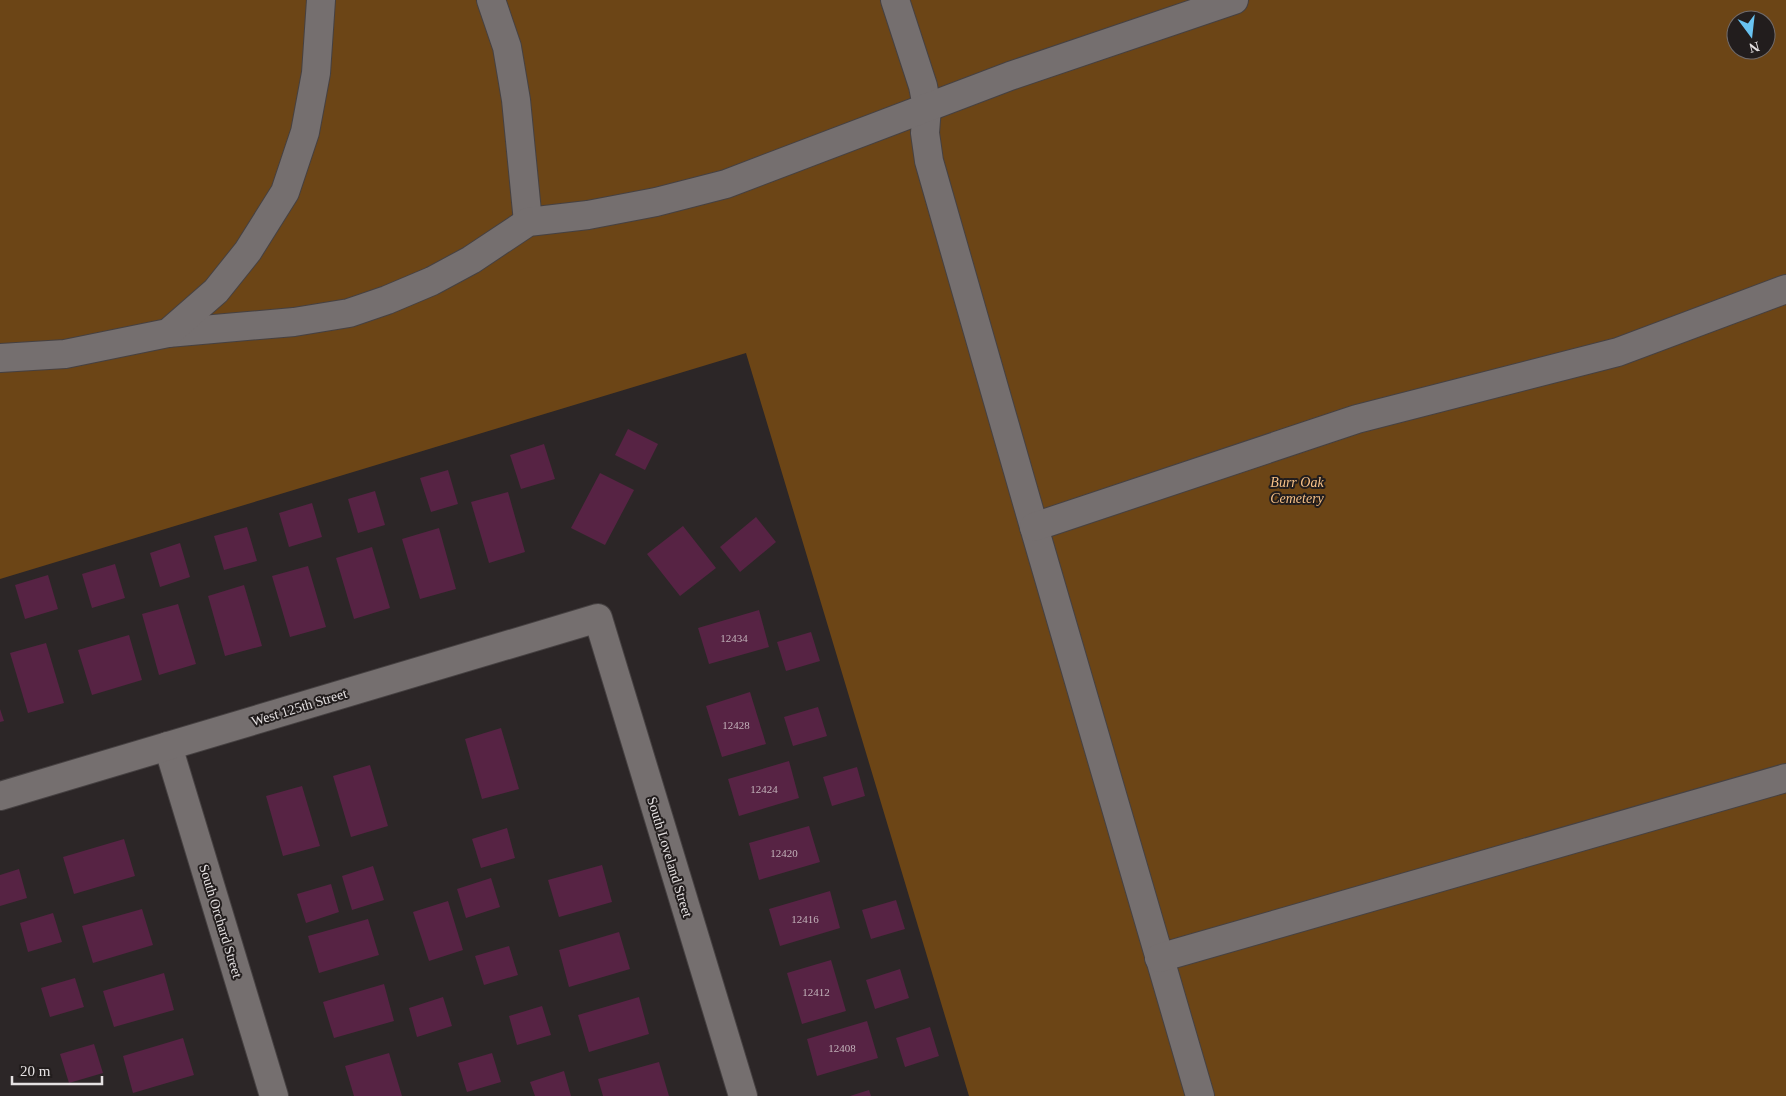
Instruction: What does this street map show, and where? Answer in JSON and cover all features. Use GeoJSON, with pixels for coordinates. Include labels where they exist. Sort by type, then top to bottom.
{"type":"FeatureCollection","features":[{"type":"Feature","properties":{"kind":"street"},"geometry":{"type":"LineString","coordinates":[[168,333],[216,291],[248,251],[285,192],[305,132],[316,73],[321,0]]}},
{"type":"Feature","properties":{"kind":"street"},"geometry":{"type":"LineString","coordinates":[[490,0],[507,47],[516,100],[528,222]]}},
{"type":"Feature","properties":{"kind":"street"},"geometry":{"type":"LineString","coordinates":[[895,0],[923,86],[926,107],[925,133],[929,161],[1200,1096]]}},
{"type":"Feature","properties":{"kind":"street"},"geometry":{"type":"LineString","coordinates":[[0,358],[65,354],[168,333],[294,322],[350,313],[432,281],[471,260],[528,222],[588,215],[656,202],[726,184],[1010,76],[1234,0]]}},
{"type":"Feature","properties":{"kind":"street"},"geometry":{"type":"LineString","coordinates":[[1034,527],[1357,420],[1618,352],[1786,289]]}},
{"type":"Feature","properties":{"kind":"street","name":"West 125th Street"},"geometry":{"type":"LineString","coordinates":[[0,796],[598,618]]}},
{"type":"Feature","properties":{"kind":"street","name":"South Loveland Street"},"geometry":{"type":"LineString","coordinates":[[598,618],[743,1096]]}},
{"type":"Feature","properties":{"kind":"street","name":"South Orchard Street"},"geometry":{"type":"LineString","coordinates":[[168,746],[274,1096]]}},
{"type":"Feature","properties":{"kind":"street"},"geometry":{"type":"LineString","coordinates":[[1159,958],[1786,778]]}},
{"type":"Feature","properties":{"kind":"green space","name":"Burr Oak Cemetery"},"geometry":{"type":"Polygon","coordinates":[[[0,0],[1786,0],[1786,1096],[969,1096],[746,353],[0,579],[0,0]]]}},
{"type":"Feature","properties":{"kind":"building"},"geometry":{"type":"Polygon","coordinates":[[[628,429],[658,444],[645,470],[615,455],[628,429]]]}},
{"type":"Feature","properties":{"kind":"building"},"geometry":{"type":"Polygon","coordinates":[[[544,444],[555,479],[521,489],[510,455],[544,444]]]}},
{"type":"Feature","properties":{"kind":"building"},"geometry":{"type":"Polygon","coordinates":[[[448,470],[458,504],[431,512],[420,478],[448,470]]]}},
{"type":"Feature","properties":{"kind":"building"},"geometry":{"type":"Polygon","coordinates":[[[600,473],[634,490],[605,545],[571,528],[600,473]]]}},
{"type":"Feature","properties":{"kind":"building"},"geometry":{"type":"Polygon","coordinates":[[[375,491],[385,525],[358,533],[348,499],[375,491]]]}},
{"type":"Feature","properties":{"kind":"building"},"geometry":{"type":"Polygon","coordinates":[[[508,492],[525,552],[489,563],[471,502],[508,492]]]}},
{"type":"Feature","properties":{"kind":"building"},"geometry":{"type":"Polygon","coordinates":[[[312,503],[322,537],[289,547],[279,513],[312,503]]]}},
{"type":"Feature","properties":{"kind":"building"},"geometry":{"type":"Polygon","coordinates":[[[756,517],[776,542],[740,572],[720,547],[756,517]]]}},
{"type":"Feature","properties":{"kind":"building"},"geometry":{"type":"Polygon","coordinates":[[[683,526],[716,568],[680,596],[647,554],[683,526]]]}},
{"type":"Feature","properties":{"kind":"building"},"geometry":{"type":"Polygon","coordinates":[[[247,527],[257,561],[224,570],[214,536],[247,527]]]}},
{"type":"Feature","properties":{"kind":"building"},"geometry":{"type":"Polygon","coordinates":[[[439,528],[456,589],[420,599],[402,539],[439,528]]]}},
{"type":"Feature","properties":{"kind":"building"},"geometry":{"type":"Polygon","coordinates":[[[180,543],[190,577],[160,587],[150,553],[180,543]]]}},
{"type":"Feature","properties":{"kind":"building"},"geometry":{"type":"Polygon","coordinates":[[[372,547],[390,608],[354,619],[336,558],[372,547]]]}},
{"type":"Feature","properties":{"kind":"building"},"geometry":{"type":"Polygon","coordinates":[[[115,564],[125,598],[92,608],[82,574],[115,564]]]}},
{"type":"Feature","properties":{"kind":"building"},"geometry":{"type":"Polygon","coordinates":[[[308,566],[326,627],[290,637],[272,576],[308,566]]]}},
{"type":"Feature","properties":{"kind":"building"},"geometry":{"type":"Polygon","coordinates":[[[48,575],[58,609],[25,619],[15,585],[48,575]]]}},
{"type":"Feature","properties":{"kind":"building"},"geometry":{"type":"Polygon","coordinates":[[[244,585],[262,646],[225,656],[208,596],[244,585]]]}},
{"type":"Feature","properties":{"kind":"building"},"geometry":{"type":"Polygon","coordinates":[[[178,604],[196,664],[159,675],[142,614],[178,604]]]}},
{"type":"Feature","properties":{"kind":"building"},"geometry":{"type":"Polygon","coordinates":[[[759,610],[769,647],[709,664],[698,628],[759,610]]]}},
{"type":"Feature","properties":{"kind":"building"},"geometry":{"type":"Polygon","coordinates":[[[811,632],[820,661],[786,671],[777,642],[811,632]]]}},
{"type":"Feature","properties":{"kind":"building"},"geometry":{"type":"Polygon","coordinates":[[[129,635],[142,680],[92,695],[78,650],[129,635]]]}},
{"type":"Feature","properties":{"kind":"building"},"geometry":{"type":"Polygon","coordinates":[[[46,643],[64,703],[28,713],[10,653],[46,643]]]}},
{"type":"Feature","properties":{"kind":"building"},"geometry":{"type":"Polygon","coordinates":[[[750,692],[766,744],[722,757],[706,706],[750,692]]]}},
{"type":"Feature","properties":{"kind":"building"},"geometry":{"type":"Polygon","coordinates":[[[818,707],[827,736],[793,746],[784,717],[818,707]]]}},
{"type":"Feature","properties":{"kind":"building"},"geometry":{"type":"Polygon","coordinates":[[[0,709],[4,721],[0,722],[0,709]]]}},
{"type":"Feature","properties":{"kind":"building"},"geometry":{"type":"Polygon","coordinates":[[[501,728],[519,789],[482,799],[465,739],[501,728]]]}},
{"type":"Feature","properties":{"kind":"building"},"geometry":{"type":"Polygon","coordinates":[[[789,761],[799,798],[739,816],[728,779],[789,761]]]}},
{"type":"Feature","properties":{"kind":"building"},"geometry":{"type":"Polygon","coordinates":[[[370,765],[388,826],[351,837],[333,776],[370,765]]]}},
{"type":"Feature","properties":{"kind":"building"},"geometry":{"type":"Polygon","coordinates":[[[857,767],[865,796],[832,806],[823,777],[857,767]]]}},
{"type":"Feature","properties":{"kind":"building"},"geometry":{"type":"Polygon","coordinates":[[[302,786],[320,846],[283,856],[266,796],[302,786]]]}},
{"type":"Feature","properties":{"kind":"building"},"geometry":{"type":"Polygon","coordinates":[[[809,826],[820,862],[759,880],[749,843],[809,826]]]}},
{"type":"Feature","properties":{"kind":"building"},"geometry":{"type":"Polygon","coordinates":[[[507,828],[515,858],[481,868],[472,839],[507,828]]]}},
{"type":"Feature","properties":{"kind":"building"},"geometry":{"type":"Polygon","coordinates":[[[124,839],[135,876],[74,894],[63,857],[124,839]]]}},
{"type":"Feature","properties":{"kind":"building"},"geometry":{"type":"Polygon","coordinates":[[[602,865],[612,902],[559,917],[548,880],[602,865]]]}},
{"type":"Feature","properties":{"kind":"building"},"geometry":{"type":"Polygon","coordinates":[[[373,866],[384,900],[352,910],[342,876],[373,866]]]}},
{"type":"Feature","properties":{"kind":"building"},"geometry":{"type":"Polygon","coordinates":[[[19,869],[27,898],[0,906],[0,875],[19,869]]]}},
{"type":"Feature","properties":{"kind":"building"},"geometry":{"type":"Polygon","coordinates":[[[491,878],[500,907],[466,918],[457,889],[491,878]]]}},
{"type":"Feature","properties":{"kind":"building"},"geometry":{"type":"Polygon","coordinates":[[[331,884],[339,912],[306,923],[297,894],[331,884]]]}},
{"type":"Feature","properties":{"kind":"building"},"geometry":{"type":"Polygon","coordinates":[[[830,891],[840,928],[780,946],[769,909],[830,891]]]}},
{"type":"Feature","properties":{"kind":"building"},"geometry":{"type":"Polygon","coordinates":[[[896,900],[905,929],[871,939],[862,910],[896,900]]]}},
{"type":"Feature","properties":{"kind":"building"},"geometry":{"type":"Polygon","coordinates":[[[448,901],[463,950],[429,961],[413,912],[448,901]]]}},
{"type":"Feature","properties":{"kind":"building"},"geometry":{"type":"Polygon","coordinates":[[[142,909],[153,945],[93,963],[82,926],[142,909]]]}},
{"type":"Feature","properties":{"kind":"building"},"geometry":{"type":"Polygon","coordinates":[[[53,913],[62,942],[28,952],[20,923],[53,913]]]}},
{"type":"Feature","properties":{"kind":"building"},"geometry":{"type":"Polygon","coordinates":[[[368,919],[379,955],[319,973],[308,936],[368,919]]]}},
{"type":"Feature","properties":{"kind":"building"},"geometry":{"type":"Polygon","coordinates":[[[619,932],[630,969],[569,987],[559,950],[619,932]]]}},
{"type":"Feature","properties":{"kind":"building"},"geometry":{"type":"Polygon","coordinates":[[[509,946],[518,975],[484,985],[475,956],[509,946]]]}},
{"type":"Feature","properties":{"kind":"building"},"geometry":{"type":"Polygon","coordinates":[[[831,960],[846,1011],[802,1024],[787,973],[831,960]]]}},
{"type":"Feature","properties":{"kind":"building"},"geometry":{"type":"Polygon","coordinates":[[[900,969],[909,998],[875,1009],[866,980],[900,969]]]}},
{"type":"Feature","properties":{"kind":"building"},"geometry":{"type":"Polygon","coordinates":[[[164,973],[174,1010],[114,1027],[103,991],[164,973]]]}},
{"type":"Feature","properties":{"kind":"building"},"geometry":{"type":"Polygon","coordinates":[[[75,978],[84,1007],[50,1017],[41,988],[75,978]]]}},
{"type":"Feature","properties":{"kind":"building"},"geometry":{"type":"Polygon","coordinates":[[[384,984],[394,1021],[334,1038],[323,1002],[384,984]]]}},
{"type":"Feature","properties":{"kind":"building"},"geometry":{"type":"Polygon","coordinates":[[[443,997],[452,1026],[417,1037],[409,1008],[443,997]]]}},
{"type":"Feature","properties":{"kind":"building"},"geometry":{"type":"Polygon","coordinates":[[[639,997],[649,1034],[589,1052],[578,1015],[639,997]]]}},
{"type":"Feature","properties":{"kind":"building"},"geometry":{"type":"Polygon","coordinates":[[[542,1006],[551,1035],[517,1045],[509,1016],[542,1006]]]}},
{"type":"Feature","properties":{"kind":"building"},"geometry":{"type":"Polygon","coordinates":[[[867,1021],[878,1058],[817,1076],[807,1039],[867,1021]]]}},
{"type":"Feature","properties":{"kind":"building"},"geometry":{"type":"Polygon","coordinates":[[[930,1027],[939,1056],[905,1067],[896,1038],[930,1027]]]}},
{"type":"Feature","properties":{"kind":"building"},"geometry":{"type":"Polygon","coordinates":[[[183,1038],[194,1075],[133,1093],[123,1056],[183,1038]]]}},
{"type":"Feature","properties":{"kind":"building"},"geometry":{"type":"Polygon","coordinates":[[[94,1044],[103,1073],[69,1083],[60,1054],[94,1044]]]}},
{"type":"Feature","properties":{"kind":"building"},"geometry":{"type":"Polygon","coordinates":[[[389,1053],[402,1096],[354,1096],[345,1066],[389,1053]]]}},
{"type":"Feature","properties":{"kind":"building"},"geometry":{"type":"Polygon","coordinates":[[[492,1053],[501,1082],[467,1092],[458,1063],[492,1053]]]}},
{"type":"Feature","properties":{"kind":"building"},"geometry":{"type":"Polygon","coordinates":[[[659,1062],[669,1096],[603,1096],[598,1079],[659,1062]]]}},
{"type":"Feature","properties":{"kind":"building"},"geometry":{"type":"Polygon","coordinates":[[[564,1071],[571,1096],[535,1096],[530,1082],[564,1071]]]}},
{"type":"Feature","properties":{"kind":"building"},"geometry":{"type":"Polygon","coordinates":[[[869,1090],[871,1096],[850,1096],[869,1090]]]}}]}
